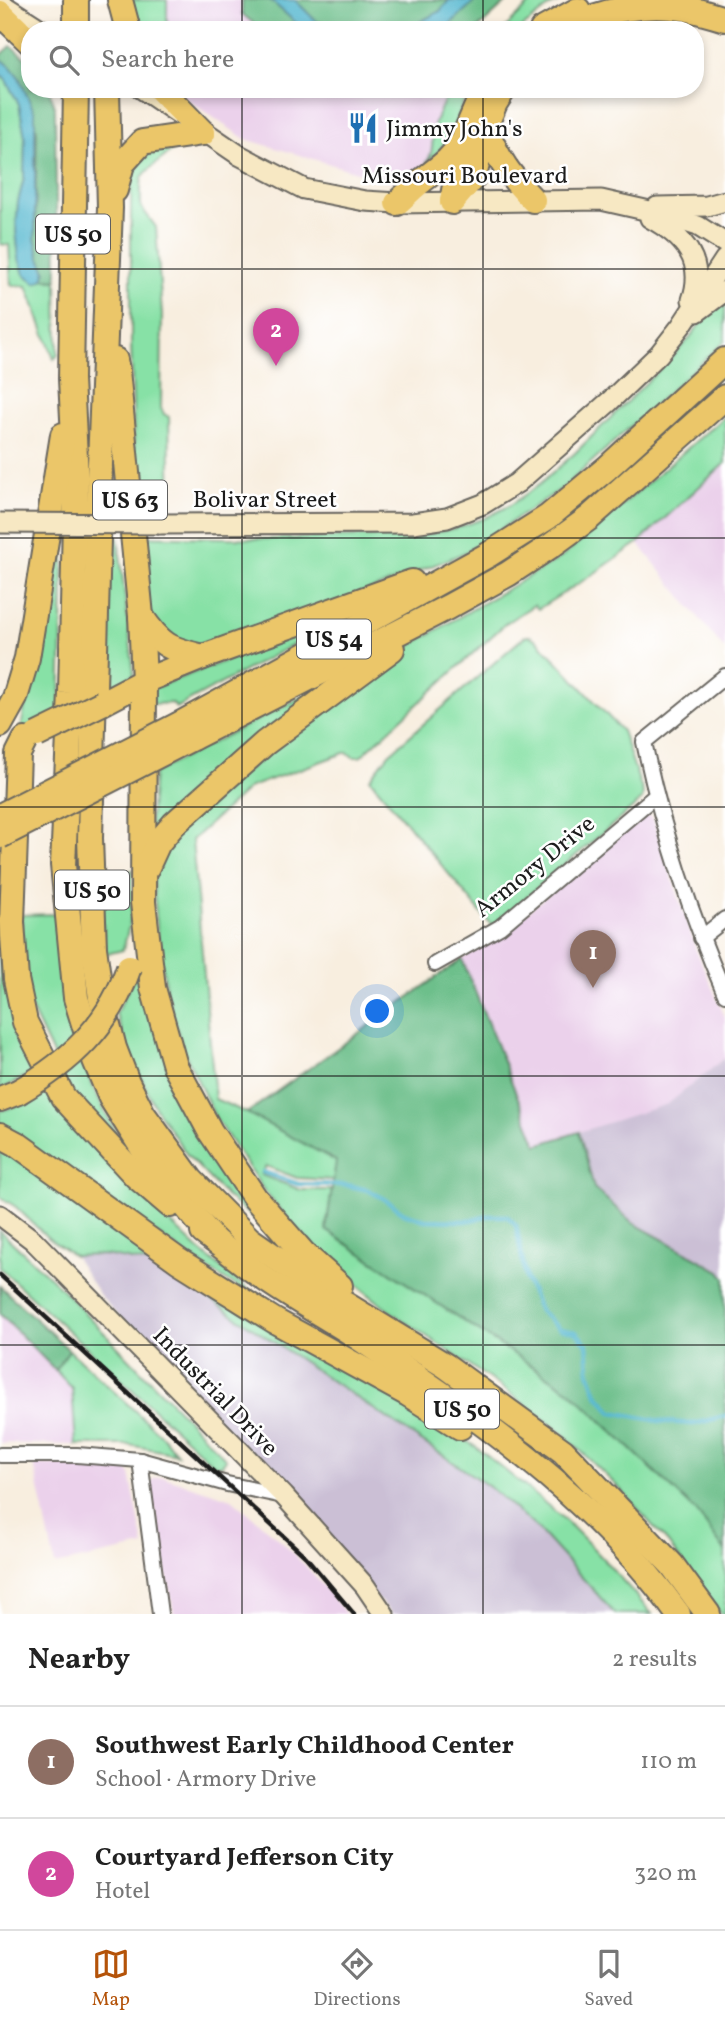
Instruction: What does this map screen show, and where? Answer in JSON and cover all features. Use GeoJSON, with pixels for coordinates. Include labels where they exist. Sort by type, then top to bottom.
{"type":"FeatureCollection","features":[{"type":"Feature","properties":{"kind":"highway"},"geometry":{"type":"LineString","coordinates":[[76,0],[76,21]]}},
{"type":"Feature","properties":{"kind":"highway"},"geometry":{"type":"LineString","coordinates":[[109,21],[110,0]]}},
{"type":"Feature","properties":{"kind":"highway"},"geometry":{"type":"LineString","coordinates":[[120,0],[126,21]]}},
{"type":"Feature","properties":{"kind":"highway"},"geometry":{"type":"LineString","coordinates":[[557,21],[605,0]]}},
{"type":"Feature","properties":{"kind":"highway"},"geometry":{"type":"LineString","coordinates":[[583,21],[629,9],[684,8],[725,19]]}},
{"type":"Feature","properties":{"kind":"highway"},"geometry":{"type":"LineString","coordinates":[[0,13],[21,33]]}},
{"type":"Feature","properties":{"kind":"highway","name":"US 50"},"geometry":{"type":"LineString","coordinates":[[107,98],[110,208],[104,322],[90,838],[94,948],[100,998],[127,1082],[143,1114],[191,1180],[248,1240],[322,1290],[446,1366],[563,1451],[672,1565],[708,1614]]}},
{"type":"Feature","properties":{"kind":"highway"},"geometry":{"type":"LineString","coordinates":[[169,98],[204,133]]}},
{"type":"Feature","properties":{"kind":"highway"},"geometry":{"type":"LineString","coordinates":[[452,202],[474,176],[475,131],[483,98]]}},
{"type":"Feature","properties":{"kind":"highway"},"geometry":{"type":"LineString","coordinates":[[397,203],[457,150],[475,131],[498,98]]}},
{"type":"Feature","properties":{"kind":"highway","name":"US 50"},"geometry":{"type":"LineString","coordinates":[[76,101],[71,379],[76,477],[71,693],[63,865],[76,998],[95,1060],[111,1098],[158,1173],[214,1240],[270,1283],[353,1335],[489,1427],[604,1525],[664,1593],[678,1614]]}},
{"type":"Feature","properties":{"kind":"highway"},"geometry":{"type":"LineString","coordinates":[[475,131],[513,180],[533,200]]}},
{"type":"Feature","properties":{"kind":"highway"},"geometry":{"type":"LineString","coordinates":[[110,208],[122,164],[142,142],[204,133]]}},
{"type":"Feature","properties":{"kind":"highway","name":"US 63"},"geometry":{"type":"LineString","coordinates":[[9,1095],[62,1063],[99,1026],[121,989],[143,902],[144,681],[141,616],[117,370],[104,322]]}},
{"type":"Feature","properties":{"kind":"highway","name":"US 54"},"geometry":{"type":"LineString","coordinates":[[0,836],[186,731],[488,555],[548,517],[607,468],[725,360]]}},
{"type":"Feature","properties":{"kind":"highway","name":"US 63"},"geometry":{"type":"LineString","coordinates":[[0,725],[15,698],[27,658],[71,379]]}},
{"type":"Feature","properties":{"kind":"highway","name":"US 54"},"geometry":{"type":"LineString","coordinates":[[0,816],[448,607],[508,574],[589,518],[725,397]]}},
{"type":"Feature","properties":{"kind":"highway"},"geometry":{"type":"LineString","coordinates":[[0,752],[144,681],[203,657],[488,555]]}},
{"type":"Feature","properties":{"kind":"highway"},"geometry":{"type":"LineString","coordinates":[[144,874],[167,830],[265,743],[448,607]]}},
{"type":"Feature","properties":{"kind":"highway"},"geometry":{"type":"LineString","coordinates":[[141,616],[167,647],[203,657]]}},
{"type":"Feature","properties":{"kind":"highway"},"geometry":{"type":"LineString","coordinates":[[31,737],[18,754],[12,922],[16,979],[25,1022],[63,1097],[86,1124],[135,1176],[214,1240]]}},
{"type":"Feature","properties":{"kind":"highway"},"geometry":{"type":"LineString","coordinates":[[143,902],[153,988],[175,1066],[210,1131],[255,1198],[303,1253],[392,1333]]}},
{"type":"Feature","properties":{"kind":"highway"},"geometry":{"type":"LineString","coordinates":[[0,1135],[17,1144],[179,1261],[275,1321],[408,1394],[582,1505]]}},
{"type":"Feature","properties":{"kind":"main road"},"geometry":{"type":"LineString","coordinates":[[0,3],[28,21]]}},
{"type":"Feature","properties":{"kind":"main road","name":"Missouri Boulevard"},"geometry":{"type":"LineString","coordinates":[[155,98],[239,155],[304,189],[365,201],[397,203],[601,201],[654,212],[698,226],[725,243]]}},
{"type":"Feature","properties":{"kind":"main road"},"geometry":{"type":"LineString","coordinates":[[628,206],[707,206],[725,201]]}},
{"type":"Feature","properties":{"kind":"main road"},"geometry":{"type":"LineString","coordinates":[[628,206],[671,231],[684,243],[694,259],[698,276],[696,288],[681,326]]}},
{"type":"Feature","properties":{"kind":"main road"},"geometry":{"type":"LineString","coordinates":[[681,326],[725,259]]}},
{"type":"Feature","properties":{"kind":"main road"},"geometry":{"type":"LineString","coordinates":[[681,326],[725,290]]}},
{"type":"Feature","properties":{"kind":"main road","name":"Bolivar Street"},"geometry":{"type":"LineString","coordinates":[[0,523],[413,523],[447,518],[483,504],[517,483],[610,401],[659,354],[681,326]]}},
{"type":"Feature","properties":{"kind":"main road","name":"Industrial Drive"},"geometry":{"type":"LineString","coordinates":[[0,1215],[33,1240],[284,1496],[365,1586],[384,1614]]}},
{"type":"Feature","properties":{"kind":"street"},"geometry":{"type":"LineString","coordinates":[[725,676],[644,742],[655,796],[701,938],[725,994]]}},
{"type":"Feature","properties":{"kind":"street","name":"Armory Drive"},"geometry":{"type":"LineString","coordinates":[[435,964],[500,927],[655,796]]}},
{"type":"Feature","properties":{"kind":"street"},"geometry":{"type":"LineString","coordinates":[[701,938],[725,919]]}},
{"type":"Feature","properties":{"kind":"street"},"geometry":{"type":"LineString","coordinates":[[0,1455],[77,1455],[140,1460],[227,1484],[284,1496]]}},
{"type":"Feature","properties":{"kind":"street"},"geometry":{"type":"LineString","coordinates":[[140,1460],[160,1614]]}},
{"type":"Feature","properties":{"kind":"shaded area"},"geometry":{"type":"Polygon","coordinates":[[[167,0],[242,0],[243,14],[251,21],[167,21],[167,0]]]}},
{"type":"Feature","properties":{"kind":"shaded area"},"geometry":{"type":"Polygon","coordinates":[[[185,98],[446,98],[435,124],[431,156],[427,163],[406,180],[388,181],[245,139],[185,98]]]}},
{"type":"Feature","properties":{"kind":"shaded area"},"geometry":{"type":"Polygon","coordinates":[[[725,463],[725,650],[638,543],[725,463]]]}},
{"type":"Feature","properties":{"kind":"shaded area"},"geometry":{"type":"Polygon","coordinates":[[[648,815],[653,819],[696,950],[725,1017],[725,1058],[668,1105],[537,1145],[462,959],[494,940],[642,816],[648,815]]]}},
{"type":"Feature","properties":{"kind":"shaded area"},"geometry":{"type":"Polygon","coordinates":[[[725,1058],[725,1278],[720,1271],[633,1223],[594,1188],[579,1132],[668,1104],[725,1058]]]}},
{"type":"Feature","properties":{"kind":"shaded area"},"geometry":{"type":"Polygon","coordinates":[[[105,1255],[159,1265],[487,1485],[538,1529],[615,1614],[392,1614],[120,1318],[99,1294],[74,1256],[105,1255]]]}},
{"type":"Feature","properties":{"kind":"shaded area"},"geometry":{"type":"Polygon","coordinates":[[[0,1314],[72,1388],[76,1445],[0,1443],[0,1314]]]}},
{"type":"Feature","properties":{"kind":"shaded area"},"geometry":{"type":"Polygon","coordinates":[[[34,1464],[127,1469],[144,1546],[55,1565],[34,1464]]]}},
{"type":"Feature","properties":{"kind":"shaded area"},"geometry":{"type":"Polygon","coordinates":[[[164,1477],[232,1499],[280,1540],[346,1614],[174,1614],[150,1483],[155,1478],[164,1477]]]}},
{"type":"Feature","properties":{"kind":"green space"},"geometry":{"type":"Polygon","coordinates":[[[128,0],[167,0],[167,21],[133,21],[128,0]]]}},
{"type":"Feature","properties":{"kind":"green space"},"geometry":{"type":"Polygon","coordinates":[[[242,0],[509,0],[486,21],[251,21],[242,14],[242,0]]]}},
{"type":"Feature","properties":{"kind":"green space"},"geometry":{"type":"Polygon","coordinates":[[[534,0],[563,0],[531,21],[512,21],[534,0]]]}},
{"type":"Feature","properties":{"kind":"green space"},"geometry":{"type":"Polygon","coordinates":[[[11,46],[21,54],[21,92],[10,66],[0,56],[11,46]]]}},
{"type":"Feature","properties":{"kind":"green space"},"geometry":{"type":"Polygon","coordinates":[[[0,75],[4,77],[19,104],[25,137],[24,178],[18,202],[16,231],[19,258],[24,274],[36,282],[43,279],[57,280],[58,355],[54,359],[27,286],[11,285],[9,245],[0,244],[0,75]]]}},
{"type":"Feature","properties":{"kind":"green space"},"geometry":{"type":"Polygon","coordinates":[[[24,98],[52,98],[55,108],[57,280],[43,279],[46,271],[35,238],[37,130],[24,98]]]}},
{"type":"Feature","properties":{"kind":"green space"},"geometry":{"type":"Polygon","coordinates":[[[446,98],[466,98],[448,138],[426,163],[432,150],[435,121],[446,98]]]}},
{"type":"Feature","properties":{"kind":"green space"},"geometry":{"type":"Polygon","coordinates":[[[177,147],[144,175],[141,189],[141,207],[156,227],[162,315],[161,408],[169,417],[171,510],[136,511],[131,342],[131,184],[141,160],[152,152],[177,147]]]}},
{"type":"Feature","properties":{"kind":"green space"},"geometry":{"type":"Polygon","coordinates":[[[725,298],[725,341],[564,487],[466,552],[387,584],[198,651],[151,623],[138,536],[269,539],[423,535],[483,519],[509,506],[540,484],[575,453],[661,368],[725,298]]]}},
{"type":"Feature","properties":{"kind":"green space"},"geometry":{"type":"Polygon","coordinates":[[[725,416],[725,463],[638,543],[538,609],[534,605],[506,623],[360,757],[353,757],[347,752],[250,787],[192,840],[215,1099],[337,1161],[333,1180],[297,1178],[266,1166],[261,1175],[301,1190],[332,1190],[326,1230],[570,1391],[697,1512],[725,1551],[725,1614],[721,1614],[668,1543],[620,1489],[561,1432],[500,1386],[391,1312],[333,1266],[265,1192],[215,1117],[182,1047],[166,989],[153,882],[157,860],[167,842],[225,787],[411,645],[562,557],[725,416]]]}},
{"type":"Feature","properties":{"kind":"green space"},"geometry":{"type":"Polygon","coordinates":[[[53,535],[64,535],[60,712],[21,729],[53,535]]]}},
{"type":"Feature","properties":{"kind":"green space"},"geometry":{"type":"Polygon","coordinates":[[[110,537],[118,537],[134,675],[104,691],[110,537]]]}},
{"type":"Feature","properties":{"kind":"green space"},"geometry":{"type":"Polygon","coordinates":[[[318,626],[320,630],[176,708],[173,703],[152,704],[153,688],[318,626]]]}},
{"type":"Feature","properties":{"kind":"green space"},"geometry":{"type":"Polygon","coordinates":[[[525,636],[538,641],[622,731],[643,793],[642,800],[492,926],[370,779],[389,754],[525,636]]]}},
{"type":"Feature","properties":{"kind":"green space"},"geometry":{"type":"Polygon","coordinates":[[[334,680],[149,833],[154,773],[334,680]]]}},
{"type":"Feature","properties":{"kind":"green space"},"geometry":{"type":"Polygon","coordinates":[[[0,866],[2,959],[7,993],[36,1071],[0,1090],[0,866]]]}},
{"type":"Feature","properties":{"kind":"green space"},"geometry":{"type":"Polygon","coordinates":[[[132,870],[131,918],[123,950],[103,955],[102,882],[132,870]]]}},
{"type":"Feature","properties":{"kind":"green space"},"geometry":{"type":"Polygon","coordinates":[[[55,914],[64,991],[79,1052],[109,1120],[128,1151],[76,1103],[27,1000],[21,915],[55,914]]]}},
{"type":"Feature","properties":{"kind":"green space"},"geometry":{"type":"Polygon","coordinates":[[[462,959],[537,1145],[579,1132],[594,1188],[633,1223],[720,1271],[725,1278],[725,1551],[697,1512],[570,1391],[326,1230],[336,1161],[247,1113],[462,959]]]}},
{"type":"Feature","properties":{"kind":"green space"},"geometry":{"type":"Polygon","coordinates":[[[142,961],[150,1005],[274,1235],[226,1196],[188,1156],[156,1109],[130,1055],[116,1014],[142,961]]]}},
{"type":"Feature","properties":{"kind":"green space"},"geometry":{"type":"Polygon","coordinates":[[[46,1089],[110,1165],[198,1249],[270,1307],[206,1268],[0,1126],[0,1111],[16,1106],[46,1089]]]}},
{"type":"Feature","properties":{"kind":"green space"},"geometry":{"type":"Polygon","coordinates":[[[0,1147],[476,1447],[568,1523],[652,1614],[615,1614],[538,1529],[487,1485],[159,1265],[105,1255],[74,1256],[48,1238],[16,1207],[0,1197],[0,1147]]]}},
{"type":"Feature","properties":{"kind":"green space"},"geometry":{"type":"Polygon","coordinates":[[[0,1231],[59,1286],[226,1459],[222,1465],[214,1465],[0,1268],[0,1231]]]}},
{"type":"Feature","properties":{"kind":"green space"},"geometry":{"type":"Polygon","coordinates":[[[0,1286],[69,1350],[55,1370],[0,1314],[0,1286]]]}},
{"type":"Feature","properties":{"kind":"green space"},"geometry":{"type":"Polygon","coordinates":[[[69,1350],[160,1434],[177,1454],[129,1445],[76,1445],[72,1388],[55,1370],[69,1350]]]}},
{"type":"Feature","properties":{"kind":"water"},"geometry":{"type":"Polygon","coordinates":[[[270,0],[295,0],[317,21],[294,21],[270,0]]]}},
{"type":"Feature","properties":{"kind":"water"},"geometry":{"type":"Polygon","coordinates":[[[449,0],[476,0],[454,21],[422,21],[440,11],[449,0]]]}},
{"type":"Feature","properties":{"kind":"water"},"geometry":{"type":"Polygon","coordinates":[[[0,58],[19,77],[21,98],[28,98],[35,113],[35,238],[46,271],[43,279],[36,283],[24,274],[16,231],[18,202],[24,178],[25,137],[19,104],[4,77],[0,75],[0,58]]]}},
{"type":"Feature","properties":{"kind":"waterway"},"geometry":{"type":"LineString","coordinates":[[263,1172],[298,1184],[346,1185],[368,1190],[404,1213],[425,1220],[465,1221],[489,1216],[507,1216],[516,1225],[526,1279],[540,1311],[560,1329],[576,1332],[587,1344],[589,1372],[597,1394],[612,1412],[665,1422],[694,1424],[725,1416]]}},
{"type":"Feature","properties":{"kind":"railway"},"geometry":{"type":"LineString","coordinates":[[0,1275],[306,1557],[354,1614]]}},
{"type":"Feature","properties":{"kind":"place","name":"Jimmy John's"},"geometry":{"type":"Point","coordinates":[363,128]}},
{"type":"Feature","properties":{"kind":"place","name":"Courtyard Jefferson City"},"geometry":{"type":"Point","coordinates":[276,366]}},
{"type":"Feature","properties":{"kind":"place","name":"Southwest Early Childhood Center"},"geometry":{"type":"Point","coordinates":[593,988]}}]}
